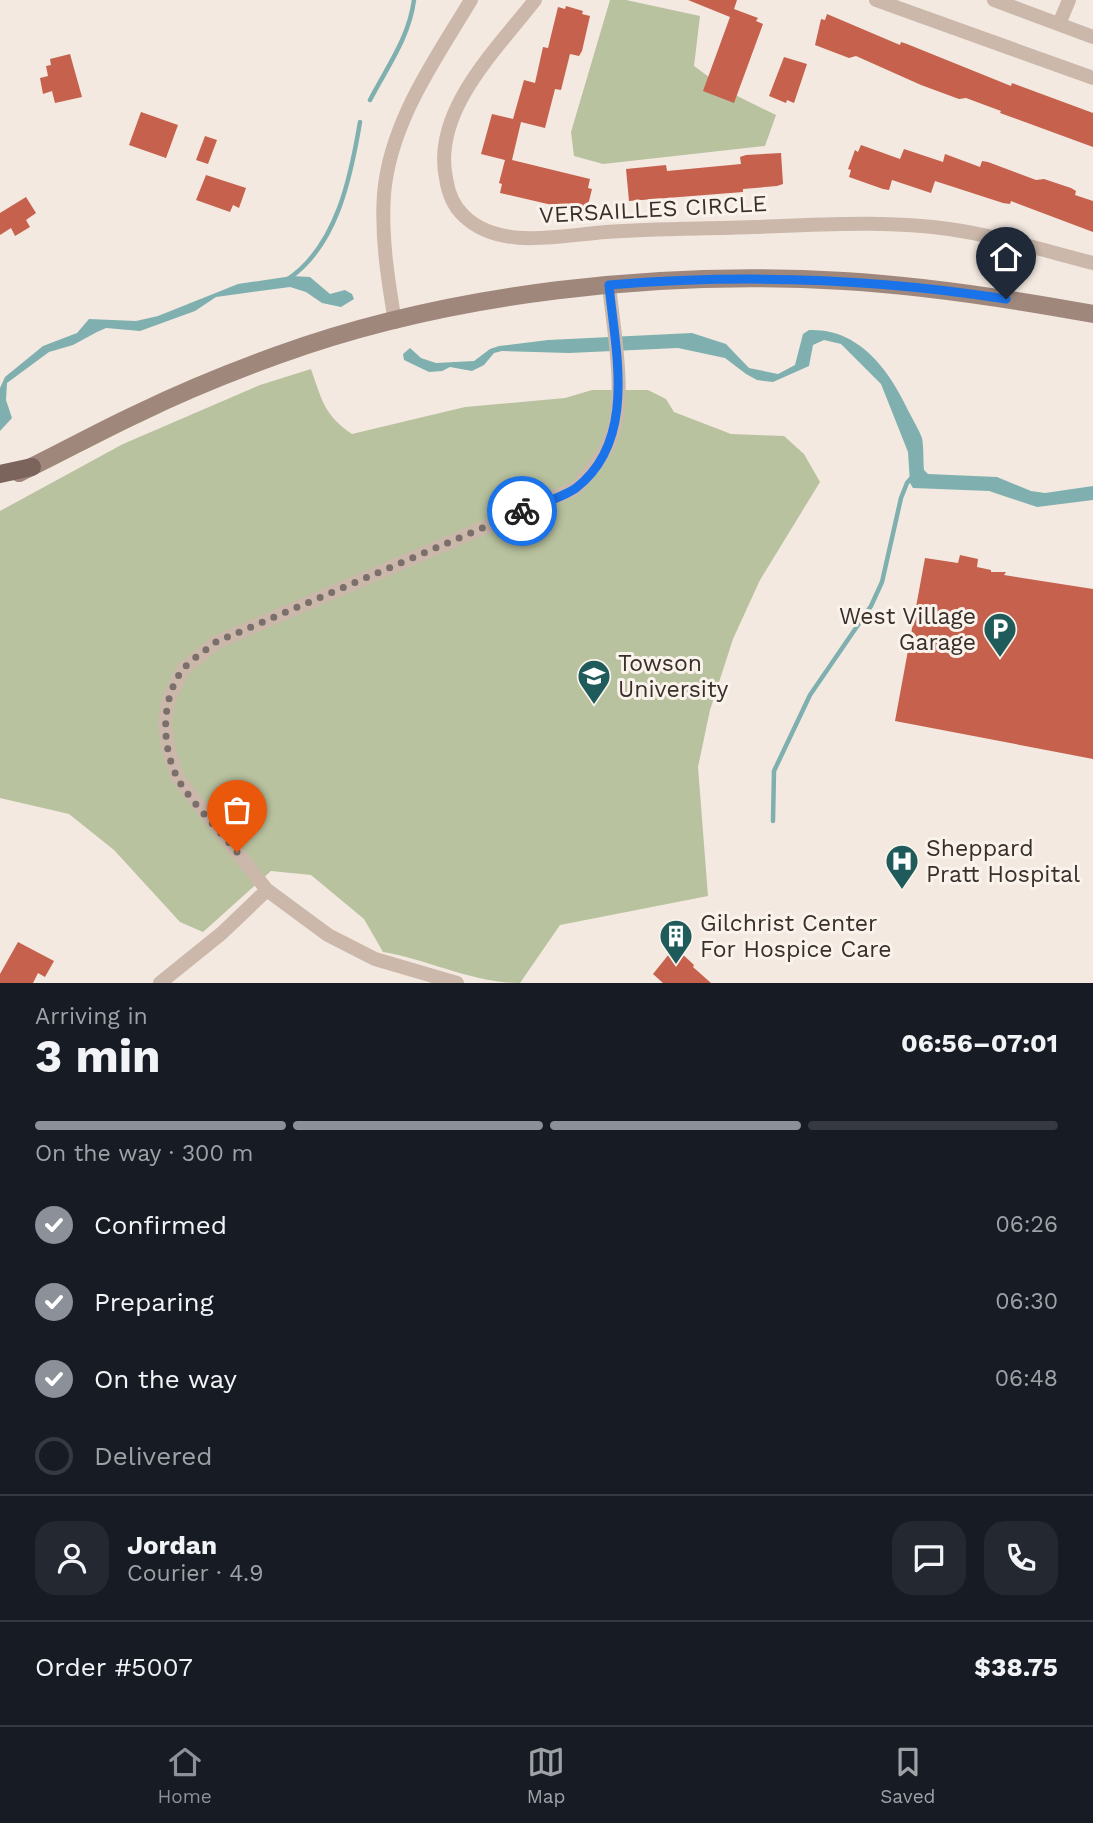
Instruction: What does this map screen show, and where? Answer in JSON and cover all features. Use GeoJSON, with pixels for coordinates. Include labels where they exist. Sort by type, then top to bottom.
{"type":"FeatureCollection","features":[{"type":"Feature","properties":{"kind":"main road"},"geometry":{"type":"LineString","coordinates":[[0,482],[141,411],[280,354],[395,322],[508,298],[609,285],[704,279],[846,281],[952,291],[1093,314]]}},
{"type":"Feature","properties":{"kind":"main road"},"geometry":{"type":"LineString","coordinates":[[0,474],[32,467]]}},
{"type":"Feature","properties":{"kind":"street"},"geometry":{"type":"LineString","coordinates":[[395,322],[384,243],[384,191],[389,168],[411,102],[471,0]]}},
{"type":"Feature","properties":{"kind":"street","name":"VERSAILLES CIRCLE"},"geometry":{"type":"LineString","coordinates":[[535,0],[472,81],[447,135],[443,168],[452,201],[464,216],[481,228],[506,236],[542,238],[608,231],[844,224],[910,225],[951,229],[1093,263]]}},
{"type":"Feature","properties":{"kind":"street"},"geometry":{"type":"LineString","coordinates":[[876,0],[1093,78]]}},
{"type":"Feature","properties":{"kind":"street"},"geometry":{"type":"LineString","coordinates":[[994,0],[1093,37]]}},
{"type":"Feature","properties":{"kind":"street"},"geometry":{"type":"LineString","coordinates":[[1059,24],[1069,0]]}},
{"type":"Feature","properties":{"kind":"street"},"geometry":{"type":"LineString","coordinates":[[457,983],[375,959],[328,935],[267,890],[177,777],[168,748],[165,723],[168,701],[183,669],[216,642],[576,488],[597,464],[615,424],[619,377],[609,285]]}},
{"type":"Feature","properties":{"kind":"street"},"geometry":{"type":"LineString","coordinates":[[160,983],[212,941],[267,890]]}},
{"type":"Feature","properties":{"kind":"green space"},"geometry":{"type":"Polygon","coordinates":[[[610,0],[626,0],[700,16],[694,66],[731,93],[776,115],[765,146],[603,164],[574,156],[571,132],[610,0]]]}},
{"type":"Feature","properties":{"kind":"green space"},"geometry":{"type":"Polygon","coordinates":[[[311,369],[321,398],[330,413],[352,434],[465,407],[565,398],[592,390],[648,390],[666,399],[674,412],[731,434],[784,436],[804,454],[820,482],[760,580],[733,639],[710,710],[698,767],[708,896],[560,925],[520,983],[503,982],[383,952],[364,919],[311,875],[271,871],[203,932],[180,922],[114,850],[69,814],[0,798],[0,511],[123,444],[260,385],[311,369]]]}},
{"type":"Feature","properties":{"kind":"water"},"geometry":{"type":"Polygon","coordinates":[[[292,276],[310,277],[330,294],[345,290],[352,294],[354,299],[341,307],[322,303],[306,292],[290,287],[216,297],[195,311],[140,331],[106,328],[73,345],[49,352],[7,383],[6,400],[12,418],[0,431],[0,388],[5,377],[43,346],[77,333],[89,319],[136,321],[158,316],[238,284],[292,276]]]}},
{"type":"Feature","properties":{"kind":"water"},"geometry":{"type":"Polygon","coordinates":[[[809,330],[827,331],[844,337],[859,345],[883,369],[894,383],[921,435],[924,470],[928,474],[997,477],[1031,491],[1045,493],[1093,486],[1093,500],[1037,507],[989,491],[913,488],[910,483],[908,452],[881,384],[841,344],[824,340],[813,345],[809,366],[773,382],[757,380],[725,358],[678,348],[569,353],[502,351],[494,353],[484,365],[472,371],[450,367],[429,372],[404,360],[403,354],[410,348],[421,358],[436,363],[474,361],[499,346],[548,340],[692,333],[726,344],[749,368],[778,374],[795,365],[803,334],[809,330]]]}},
{"type":"Feature","properties":{"kind":"building"},"geometry":{"type":"Polygon","coordinates":[[[688,0],[737,0],[734,9],[758,18],[756,21],[763,24],[734,103],[703,91],[730,17],[688,0]]]}},
{"type":"Feature","properties":{"kind":"building"},"geometry":{"type":"Polygon","coordinates":[[[566,6],[590,16],[582,51],[579,56],[570,54],[561,90],[555,89],[545,128],[521,122],[512,160],[590,179],[588,188],[592,189],[588,205],[584,204],[582,212],[500,193],[502,184],[499,183],[505,160],[481,154],[492,114],[513,119],[524,80],[535,83],[543,47],[548,48],[558,7],[565,9],[566,6]]]}},
{"type":"Feature","properties":{"kind":"building"},"geometry":{"type":"Polygon","coordinates":[[[827,14],[900,45],[901,42],[907,44],[1011,86],[1012,83],[1093,113],[1093,147],[966,98],[959,99],[921,85],[856,56],[849,58],[815,45],[821,19],[825,20],[827,14]]]}},
{"type":"Feature","properties":{"kind":"building"},"geometry":{"type":"Polygon","coordinates":[[[70,54],[82,97],[55,103],[52,91],[43,94],[40,78],[48,76],[46,66],[51,65],[50,59],[70,54]]]}},
{"type":"Feature","properties":{"kind":"building"},"geometry":{"type":"Polygon","coordinates":[[[784,57],[807,64],[794,103],[787,100],[786,103],[769,96],[784,57]]]}},
{"type":"Feature","properties":{"kind":"building"},"geometry":{"type":"Polygon","coordinates":[[[141,112],[178,125],[166,158],[129,145],[141,112]]]}},
{"type":"Feature","properties":{"kind":"building"},"geometry":{"type":"Polygon","coordinates":[[[205,136],[217,140],[208,164],[196,160],[205,136]]]}},
{"type":"Feature","properties":{"kind":"building"},"geometry":{"type":"Polygon","coordinates":[[[861,145],[900,159],[904,149],[943,162],[945,154],[980,167],[982,161],[988,162],[1036,180],[1044,179],[1071,188],[1076,191],[1075,195],[1093,201],[1093,232],[1011,201],[1010,204],[1003,203],[935,181],[931,193],[892,180],[889,190],[849,177],[851,170],[848,169],[855,150],[858,152],[861,145]]]}},
{"type":"Feature","properties":{"kind":"building"},"geometry":{"type":"Polygon","coordinates":[[[781,153],[783,184],[777,186],[743,189],[743,192],[629,201],[626,169],[666,165],[667,171],[741,164],[740,157],[746,155],[781,153]]]}},
{"type":"Feature","properties":{"kind":"building"},"geometry":{"type":"Polygon","coordinates":[[[206,175],[246,188],[239,208],[233,205],[230,212],[196,200],[206,175]]]}},
{"type":"Feature","properties":{"kind":"building"},"geometry":{"type":"Polygon","coordinates":[[[26,197],[36,213],[26,220],[30,227],[15,236],[11,228],[0,235],[0,213],[26,197]]]}},
{"type":"Feature","properties":{"kind":"building","name":"West Village Garage"},"geometry":{"type":"Polygon","coordinates":[[[960,555],[978,559],[977,567],[991,572],[1006,572],[1004,575],[1093,589],[1093,759],[895,721],[925,558],[958,563],[960,555]]]}},
{"type":"Feature","properties":{"kind":"building"},"geometry":{"type":"Polygon","coordinates":[[[18,942],[54,961],[45,977],[38,973],[33,983],[0,983],[0,974],[18,942]]]}},
{"type":"Feature","properties":{"kind":"building","name":"Gilchrist Center For Hospice Care"},"geometry":{"type":"Polygon","coordinates":[[[677,949],[711,983],[663,983],[653,974],[669,954],[671,956],[677,949]]]}},
{"type":"Feature","properties":{"kind":"waterway"},"geometry":{"type":"LineString","coordinates":[[370,100],[402,40],[414,0]]}},
{"type":"Feature","properties":{"kind":"waterway"},"geometry":{"type":"LineString","coordinates":[[288,279],[305,265],[330,229],[346,187],[360,122]]}},
{"type":"Feature","properties":{"kind":"waterway"},"geometry":{"type":"LineString","coordinates":[[773,821],[774,771],[810,695],[871,606],[882,582],[901,498],[913,476]]}},
{"type":"Feature","properties":{"kind":"way so far"},"geometry":{"type":"LineString","coordinates":[[237,852],[177,777],[168,748],[165,723],[168,701],[183,669],[216,642],[522,511]]}},
{"type":"Feature","properties":{"kind":"place","name":"West Village Garage"},"geometry":{"type":"Point","coordinates":[1000,659]}},
{"type":"Feature","properties":{"kind":"place","name":"Towson University"},"geometry":{"type":"Point","coordinates":[594,706]}},
{"type":"Feature","properties":{"kind":"place","name":"Sheppard Pratt Hospital"},"geometry":{"type":"Point","coordinates":[902,891]}},
{"type":"Feature","properties":{"kind":"place","name":"Gilchrist Center For Hospice Care"},"geometry":{"type":"Point","coordinates":[676,966]}},
{"type":"Feature","properties":{"kind":"route"},"geometry":{"type":"LineString","coordinates":[[522,511],[576,488],[597,464],[610,440],[615,424],[619,377],[609,285],[664,280],[798,279],[905,286],[1006,299]]}}]}
